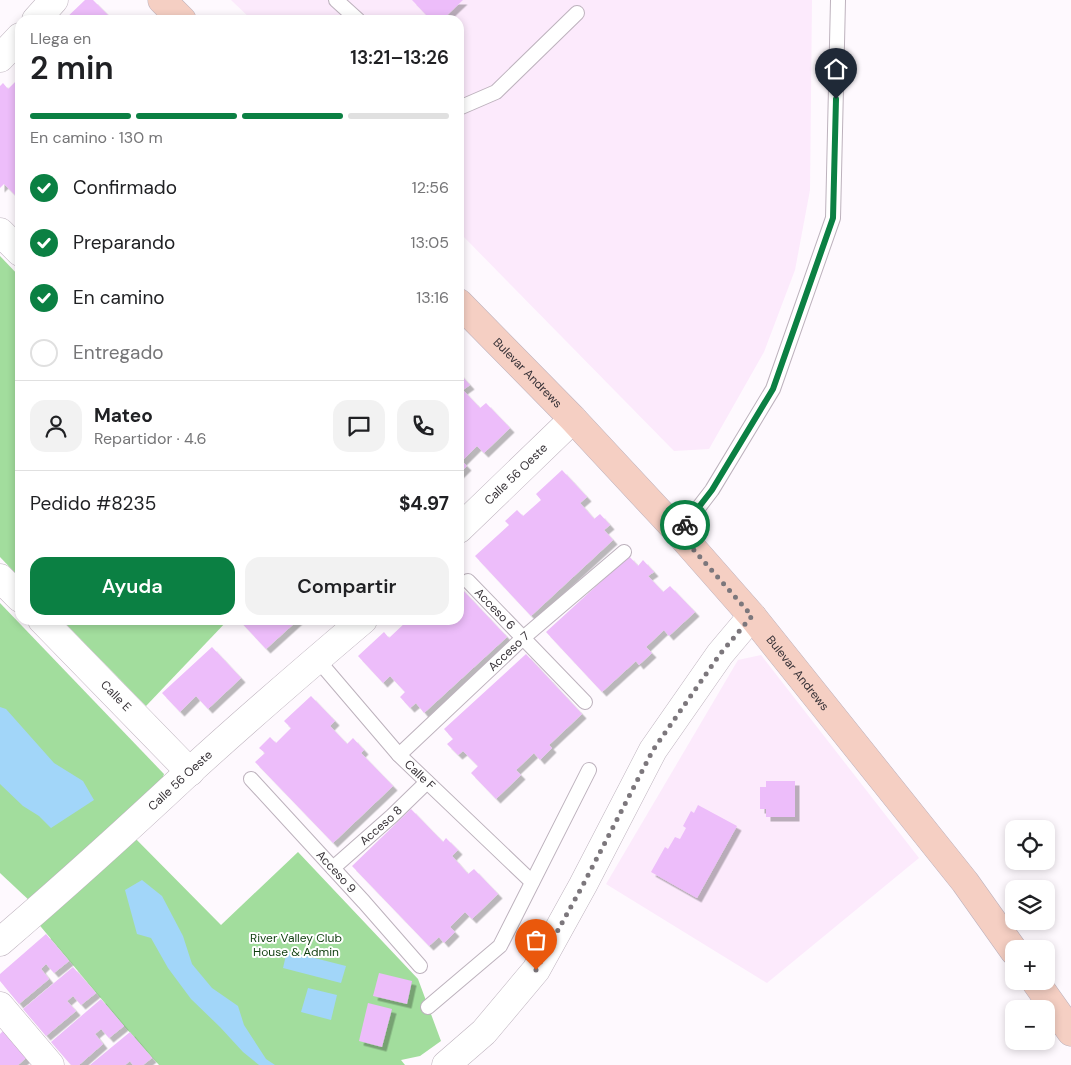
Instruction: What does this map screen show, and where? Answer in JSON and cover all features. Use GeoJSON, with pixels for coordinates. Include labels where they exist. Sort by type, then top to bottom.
{"type":"FeatureCollection","features":[{"type":"Feature","properties":{"kind":"main road"},"geometry":{"type":"LineString","coordinates":[[162,0],[177,15]]}},
{"type":"Feature","properties":{"kind":"main road","name":"Bulevar Andrews"},"geometry":{"type":"LineString","coordinates":[[464,308],[679,533],[752,616],[964,882],[1006,940]]}},
{"type":"Feature","properties":{"kind":"main road"},"geometry":{"type":"LineString","coordinates":[[1041,990],[1071,1032]]}},
{"type":"Feature","properties":{"kind":"street"},"geometry":{"type":"LineString","coordinates":[[40,15],[54,0]]}},
{"type":"Feature","properties":{"kind":"street"},"geometry":{"type":"LineString","coordinates":[[0,232],[15,247]]}},
{"type":"Feature","properties":{"kind":"street","name":"Calle 56 Oeste"},"geometry":{"type":"LineString","coordinates":[[464,524],[573,420]]}},
{"type":"Feature","properties":{"kind":"street"},"geometry":{"type":"LineString","coordinates":[[0,578],[15,593]]}},
{"type":"Feature","properties":{"kind":"street"},"geometry":{"type":"LineString","coordinates":[[446,1065],[484,1032],[536,970],[583,885],[653,750],[720,654],[752,616]]}},
{"type":"Feature","properties":{"kind":"street","name":"Calle E"},"geometry":{"type":"LineString","coordinates":[[47,625],[190,772]]}},
{"type":"Feature","properties":{"kind":"street","name":"Calle 56 Oeste"},"geometry":{"type":"LineString","coordinates":[[0,942],[357,625]]}},
{"type":"Feature","properties":{"kind":"street"},"geometry":{"type":"LineString","coordinates":[[0,1006],[50,1065]]}},
{"type":"Feature","properties":{"kind":"lane"},"geometry":{"type":"LineString","coordinates":[[336,0],[352,15]]}},
{"type":"Feature","properties":{"kind":"lane"},"geometry":{"type":"LineString","coordinates":[[679,533],[712,490],[773,389],[833,218],[838,0]]}},
{"type":"Feature","properties":{"kind":"lane"},"geometry":{"type":"LineString","coordinates":[[464,106],[496,92],[577,13]]}},
{"type":"Feature","properties":{"kind":"lane","name":"Acceso 7"},"geometry":{"type":"LineString","coordinates":[[399,755],[523,638],[624,552]]}},
{"type":"Feature","properties":{"kind":"lane","name":"Acceso 6"},"geometry":{"type":"LineString","coordinates":[[468,581],[585,702]]}},
{"type":"Feature","properties":{"kind":"lane","name":"Calle F"},"geometry":{"type":"LineString","coordinates":[[317,659],[399,755],[532,882]]}},
{"type":"Feature","properties":{"kind":"lane"},"geometry":{"type":"LineString","coordinates":[[428,1007],[500,946],[590,770]]}},
{"type":"Feature","properties":{"kind":"lane","name":"Acceso 9"},"geometry":{"type":"LineString","coordinates":[[251,779],[420,966]]}},
{"type":"Feature","properties":{"kind":"lane","name":"Acceso 8"},"geometry":{"type":"LineString","coordinates":[[333,868],[427,782]]}},
{"type":"Feature","properties":{"kind":"shaded area"},"geometry":{"type":"Polygon","coordinates":[[[231,0],[812,0],[810,190],[795,270],[764,352],[709,449],[674,451],[464,237],[464,15],[247,15],[231,0]]]}},
{"type":"Feature","properties":{"kind":"shaded area"},"geometry":{"type":"Polygon","coordinates":[[[761,655],[919,858],[767,983],[606,884],[738,660],[761,655]]]}},
{"type":"Feature","properties":{"kind":"green space"},"geometry":{"type":"Polygon","coordinates":[[[0,256],[15,272],[15,573],[0,557],[0,256]]]}},
{"type":"Feature","properties":{"kind":"green space"},"geometry":{"type":"Polygon","coordinates":[[[0,603],[15,619],[15,625],[21,625],[164,774],[160,787],[32,903],[0,873],[0,603]]]}},
{"type":"Feature","properties":{"kind":"green space"},"geometry":{"type":"Polygon","coordinates":[[[67,625],[223,625],[146,706],[67,625]]]}},
{"type":"Feature","properties":{"kind":"green space","name":"River Valley Club House & Admin"},"geometry":{"type":"Polygon","coordinates":[[[127,830],[221,925],[298,852],[418,979],[441,1041],[420,1056],[401,1060],[405,1065],[159,1065],[31,915],[127,830]]]}},
{"type":"Feature","properties":{"kind":"water"},"geometry":{"type":"Polygon","coordinates":[[[0,707],[6,709],[54,763],[83,781],[94,800],[51,828],[39,816],[23,806],[0,784],[0,707]]]}},
{"type":"Feature","properties":{"kind":"water"},"geometry":{"type":"Polygon","coordinates":[[[142,880],[162,896],[183,936],[192,964],[212,988],[238,1006],[244,1025],[266,1059],[275,1065],[259,1065],[243,1052],[191,999],[168,968],[151,938],[137,934],[125,890],[142,880]]]}},
{"type":"Feature","properties":{"kind":"water"},"geometry":{"type":"Polygon","coordinates":[[[287,951],[346,966],[341,983],[283,968],[287,951]]]}},
{"type":"Feature","properties":{"kind":"water"},"geometry":{"type":"Polygon","coordinates":[[[308,988],[337,995],[331,1020],[301,1012],[308,988]]]}},
{"type":"Feature","properties":{"kind":"building"},"geometry":{"type":"Polygon","coordinates":[[[85,0],[93,0],[108,15],[69,15],[85,0]]]}},
{"type":"Feature","properties":{"kind":"building"},"geometry":{"type":"Polygon","coordinates":[[[412,0],[463,0],[447,15],[426,15],[412,0]]]}},
{"type":"Feature","properties":{"kind":"building"},"geometry":{"type":"Polygon","coordinates":[[[15,82],[15,195],[4,184],[0,188],[0,86],[3,83],[8,89],[15,82]]]}},
{"type":"Feature","properties":{"kind":"building"},"geometry":{"type":"Polygon","coordinates":[[[464,378],[470,385],[464,389],[464,378]]]}},
{"type":"Feature","properties":{"kind":"building"},"geometry":{"type":"Polygon","coordinates":[[[464,391],[480,408],[486,403],[510,428],[484,453],[477,446],[464,459],[464,391]]]}},
{"type":"Feature","properties":{"kind":"building"},"geometry":{"type":"Polygon","coordinates":[[[562,470],[587,497],[580,503],[594,519],[600,514],[610,525],[604,530],[613,540],[531,616],[475,556],[509,525],[505,521],[517,510],[523,516],[541,500],[536,494],[562,470]]]}},
{"type":"Feature","properties":{"kind":"building"},"geometry":{"type":"Polygon","coordinates":[[[629,556],[638,566],[643,560],[654,572],[648,576],[663,592],[670,586],[695,612],[669,636],[664,630],[646,647],[652,653],[639,665],[636,661],[602,692],[546,632],[629,556]]]}},
{"type":"Feature","properties":{"kind":"building"},"geometry":{"type":"Polygon","coordinates":[[[464,591],[507,637],[424,713],[416,703],[410,708],[400,697],[405,692],[390,676],[383,683],[358,656],[384,632],[389,638],[403,625],[464,625],[464,591]]]}},
{"type":"Feature","properties":{"kind":"building"},"geometry":{"type":"Polygon","coordinates":[[[244,625],[292,625],[266,649],[244,625]]]}},
{"type":"Feature","properties":{"kind":"building"},"geometry":{"type":"Polygon","coordinates":[[[212,647],[241,678],[208,709],[196,696],[180,712],[162,693],[212,647]]]}},
{"type":"Feature","properties":{"kind":"building"},"geometry":{"type":"Polygon","coordinates":[[[526,654],[582,714],[549,745],[552,748],[540,760],[534,753],[516,770],[521,775],[496,799],[471,773],[478,766],[463,751],[458,755],[447,744],[453,739],[444,729],[526,654]]]}},
{"type":"Feature","properties":{"kind":"building"},"geometry":{"type":"Polygon","coordinates":[[[311,696],[335,721],[330,726],[347,744],[353,738],[364,750],[361,753],[393,786],[333,843],[255,762],[265,753],[259,748],[270,737],[276,743],[291,728],[284,721],[311,696]]]}},
{"type":"Feature","properties":{"kind":"building"},"geometry":{"type":"Polygon","coordinates":[[[766,781],[795,781],[795,817],[766,817],[766,809],[760,809],[760,787],[766,787],[766,781]]]}},
{"type":"Feature","properties":{"kind":"building"},"geometry":{"type":"Polygon","coordinates":[[[698,805],[737,826],[697,898],[651,872],[665,847],[668,849],[675,837],[680,839],[686,828],[683,826],[691,811],[694,813],[698,805]]]}},
{"type":"Feature","properties":{"kind":"building"},"geometry":{"type":"Polygon","coordinates":[[[411,809],[443,842],[446,838],[458,850],[452,856],[468,874],[474,869],[498,894],[472,919],[465,912],[450,927],[455,932],[444,943],[439,937],[429,946],[352,866],[411,809]]]}},
{"type":"Feature","properties":{"kind":"building"},"geometry":{"type":"Polygon","coordinates":[[[46,934],[69,961],[54,973],[46,964],[41,969],[49,979],[19,1004],[0,981],[0,974],[46,934]]]}},
{"type":"Feature","properties":{"kind":"building"},"geometry":{"type":"Polygon","coordinates":[[[73,967],[96,993],[81,1005],[73,996],[67,1001],[76,1011],[46,1036],[23,1009],[73,967]]]}},
{"type":"Feature","properties":{"kind":"building"},"geometry":{"type":"Polygon","coordinates":[[[379,973],[412,981],[407,1004],[373,996],[379,973]]]}},
{"type":"Feature","properties":{"kind":"building"},"geometry":{"type":"Polygon","coordinates":[[[101,999],[124,1026],[109,1038],[101,1029],[95,1034],[103,1044],[79,1065],[71,1065],[51,1042],[101,999]]]}},
{"type":"Feature","properties":{"kind":"building"},"geometry":{"type":"Polygon","coordinates":[[[368,1003],[392,1009],[382,1047],[359,1041],[368,1003]]]}},
{"type":"Feature","properties":{"kind":"building"},"geometry":{"type":"Polygon","coordinates":[[[3,1031],[26,1058],[18,1065],[0,1065],[0,1034],[3,1031]]]}},
{"type":"Feature","properties":{"kind":"building"},"geometry":{"type":"Polygon","coordinates":[[[130,1032],[152,1058],[143,1065],[133,1065],[130,1061],[125,1065],[90,1065],[130,1032]]]}},
{"type":"Feature","properties":{"kind":"way so far"},"geometry":{"type":"LineString","coordinates":[[536,970],[583,885],[653,750],[720,654],[752,616],[679,533],[685,525]]}},
{"type":"Feature","properties":{"kind":"route"},"geometry":{"type":"LineString","coordinates":[[685,525],[712,490],[773,389],[833,218],[836,99]]}}]}
